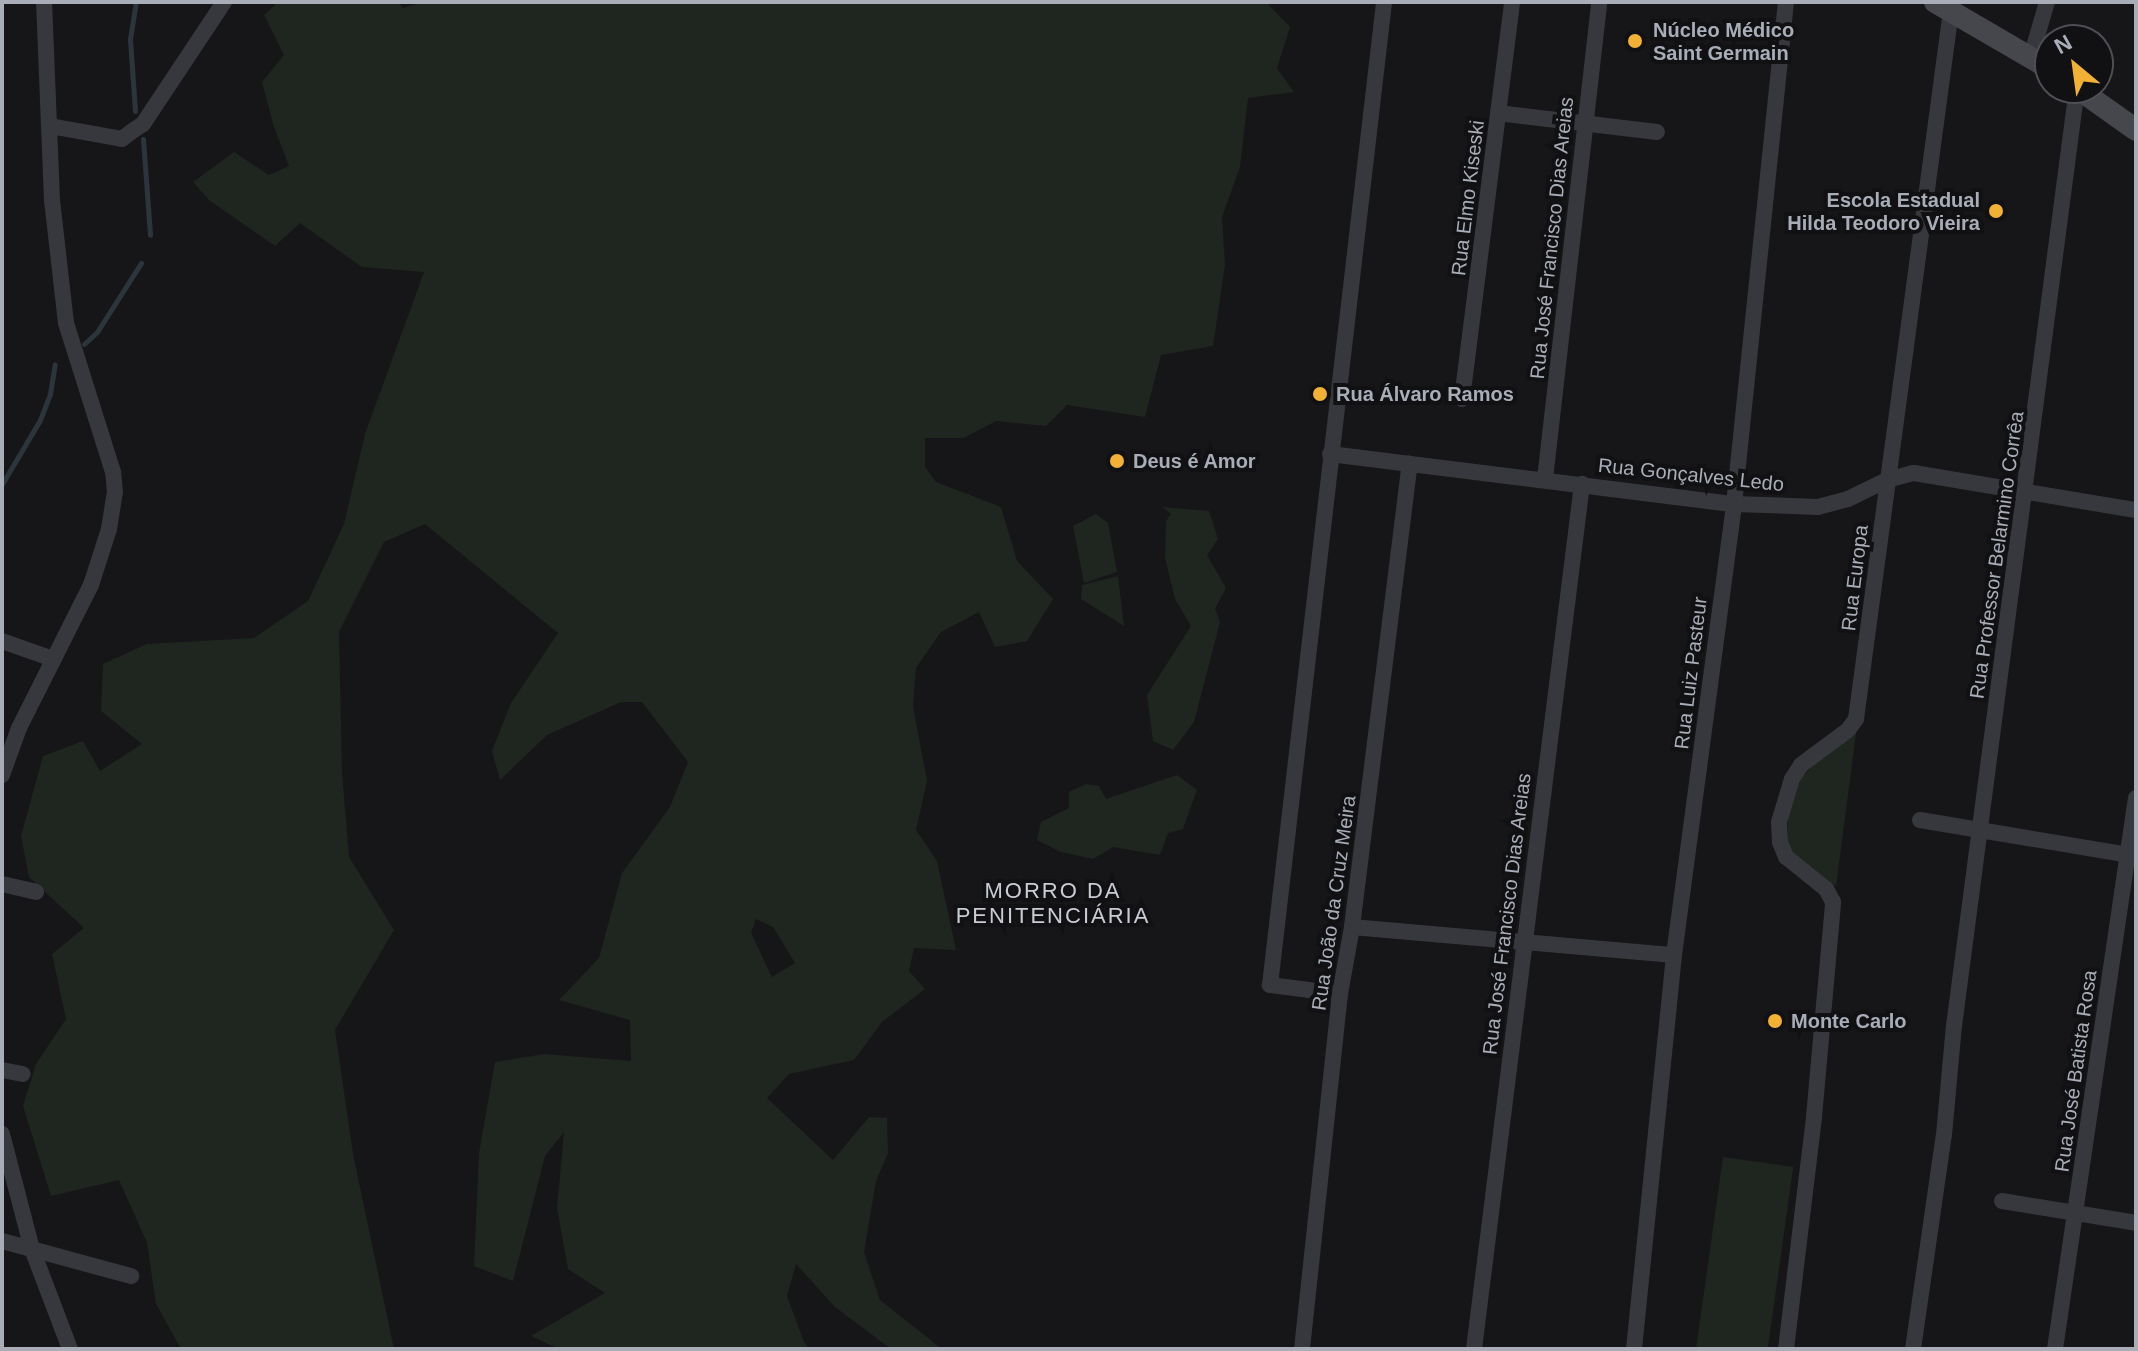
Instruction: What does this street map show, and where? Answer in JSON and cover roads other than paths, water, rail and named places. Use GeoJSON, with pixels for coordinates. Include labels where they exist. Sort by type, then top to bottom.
{"type":"FeatureCollection","features":[{"type":"Feature","properties":{"kind":"main road"},"geometry":{"type":"LineString","coordinates":[[1943,7],[2034,59]]}},
{"type":"Feature","properties":{"kind":"main road"},"geometry":{"type":"LineString","coordinates":[[2099,104],[2136,130]]}},
{"type":"Feature","properties":{"kind":"street"},"geometry":{"type":"LineString","coordinates":[[2,775],[10,749],[91,585],[109,529],[115,493],[109,461],[66,323],[52,200],[44,2]]}},
{"type":"Feature","properties":{"kind":"street"},"geometry":{"type":"LineString","coordinates":[[50,126],[122,139],[143,124],[224,2]]}},
{"type":"Feature","properties":{"kind":"street"},"geometry":{"type":"LineString","coordinates":[[1340,994],[1270,985],[1384,2]]}},
{"type":"Feature","properties":{"kind":"street","name":"Rua Elmo Kiseski"},"geometry":{"type":"LineString","coordinates":[[1462,399],[1512,2]]}},
{"type":"Feature","properties":{"kind":"street","name":"Rua José Francisco Dias Areias"},"geometry":{"type":"LineString","coordinates":[[1545,479],[1599,2]]}},
{"type":"Feature","properties":{"kind":"street","name":"Rua Luiz Pasteur"},"geometry":{"type":"LineString","coordinates":[[1634,1349],[1674,955],[1734,504],[1786,2]]}},
{"type":"Feature","properties":{"kind":"street"},"geometry":{"type":"LineString","coordinates":[[2031,57],[2047,2]]}},
{"type":"Feature","properties":{"kind":"street","name":"Rua Europa"},"geometry":{"type":"LineString","coordinates":[[1786,1349],[1816,1098],[1833,902],[1826,889],[1810,880],[1786,857],[1780,842],[1779,822],[1792,779],[1801,765],[1818,749],[1848,730],[1856,719],[1943,7]]}},
{"type":"Feature","properties":{"kind":"street","name":"Rua Professor Belarmino Corrêa"},"geometry":{"type":"LineString","coordinates":[[1913,1349],[1942,1149],[1954,1026],[2075,104]]}},
{"type":"Feature","properties":{"kind":"street"},"geometry":{"type":"LineString","coordinates":[[1498,113],[1657,132]]}},
{"type":"Feature","properties":{"kind":"street","name":"Rua Gonçalves Ledo"},"geometry":{"type":"LineString","coordinates":[[1330,454],[1734,504],[1818,507],[1848,499],[1887,480],[1914,473],[2136,510]]}},
{"type":"Feature","properties":{"kind":"street","name":"Rua João da Cruz Meira"},"geometry":{"type":"LineString","coordinates":[[1302,1349],[1340,994],[1352,927],[1410,464]]}},
{"type":"Feature","properties":{"kind":"street","name":"Rua José Francisco Dias Areias"},"geometry":{"type":"LineString","coordinates":[[1474,1349],[1582,484]]}},
{"type":"Feature","properties":{"kind":"street"},"geometry":{"type":"LineString","coordinates":[[2,641],[53,659]]}},
{"type":"Feature","properties":{"kind":"street","name":"Rua José Batista Rosa"},"geometry":{"type":"LineString","coordinates":[[2055,1349],[2132,856],[2136,798]]}},
{"type":"Feature","properties":{"kind":"street"},"geometry":{"type":"LineString","coordinates":[[1920,820],[2132,856]]}},
{"type":"Feature","properties":{"kind":"street"},"geometry":{"type":"LineString","coordinates":[[2,884],[36,892]]}},
{"type":"Feature","properties":{"kind":"street"},"geometry":{"type":"LineString","coordinates":[[1352,927],[1674,955]]}},
{"type":"Feature","properties":{"kind":"street"},"geometry":{"type":"LineString","coordinates":[[2,1070],[23,1074]]}},
{"type":"Feature","properties":{"kind":"street"},"geometry":{"type":"LineString","coordinates":[[2,1134],[32,1249],[70,1349]]}},
{"type":"Feature","properties":{"kind":"street"},"geometry":{"type":"LineString","coordinates":[[2002,1201],[2136,1223]]}},
{"type":"Feature","properties":{"kind":"street"},"geometry":{"type":"LineString","coordinates":[[2,1241],[131,1276]]}},
{"type":"Feature","properties":{"kind":"waterway"},"geometry":{"type":"LineString","coordinates":[[135,111],[130,39],[136,2]]}},
{"type":"Feature","properties":{"kind":"waterway"},"geometry":{"type":"LineString","coordinates":[[143,139],[150,235]]}},
{"type":"Feature","properties":{"kind":"waterway"},"geometry":{"type":"LineString","coordinates":[[84,344],[97,332],[141,263]]}},
{"type":"Feature","properties":{"kind":"waterway"},"geometry":{"type":"LineString","coordinates":[[2,484],[40,420],[50,394],[55,364]]}},
{"type":"Feature","properties":{"kind":"place","name":"Núcleo Médico Saint Germain"},"geometry":{"type":"Point","coordinates":[1635,41]}},
{"type":"Feature","properties":{"kind":"place","name":"Escola Estadual Hilda Teodoro Vieira"},"geometry":{"type":"Point","coordinates":[1996,211]}},
{"type":"Feature","properties":{"kind":"place","name":"Rua Álvaro Ramos"},"geometry":{"type":"Point","coordinates":[1320,394]}},
{"type":"Feature","properties":{"kind":"place","name":"Deus é Amor"},"geometry":{"type":"Point","coordinates":[1117,461]}},
{"type":"Feature","properties":{"kind":"place","name":"Monte Carlo"},"geometry":{"type":"Point","coordinates":[1775,1021]}},
{"type":"Feature","properties":{"kind":"district","name":"MORRO DA PENITENCIÁRIA"},"geometry":{"type":"Point","coordinates":[1053,902]}}]}
